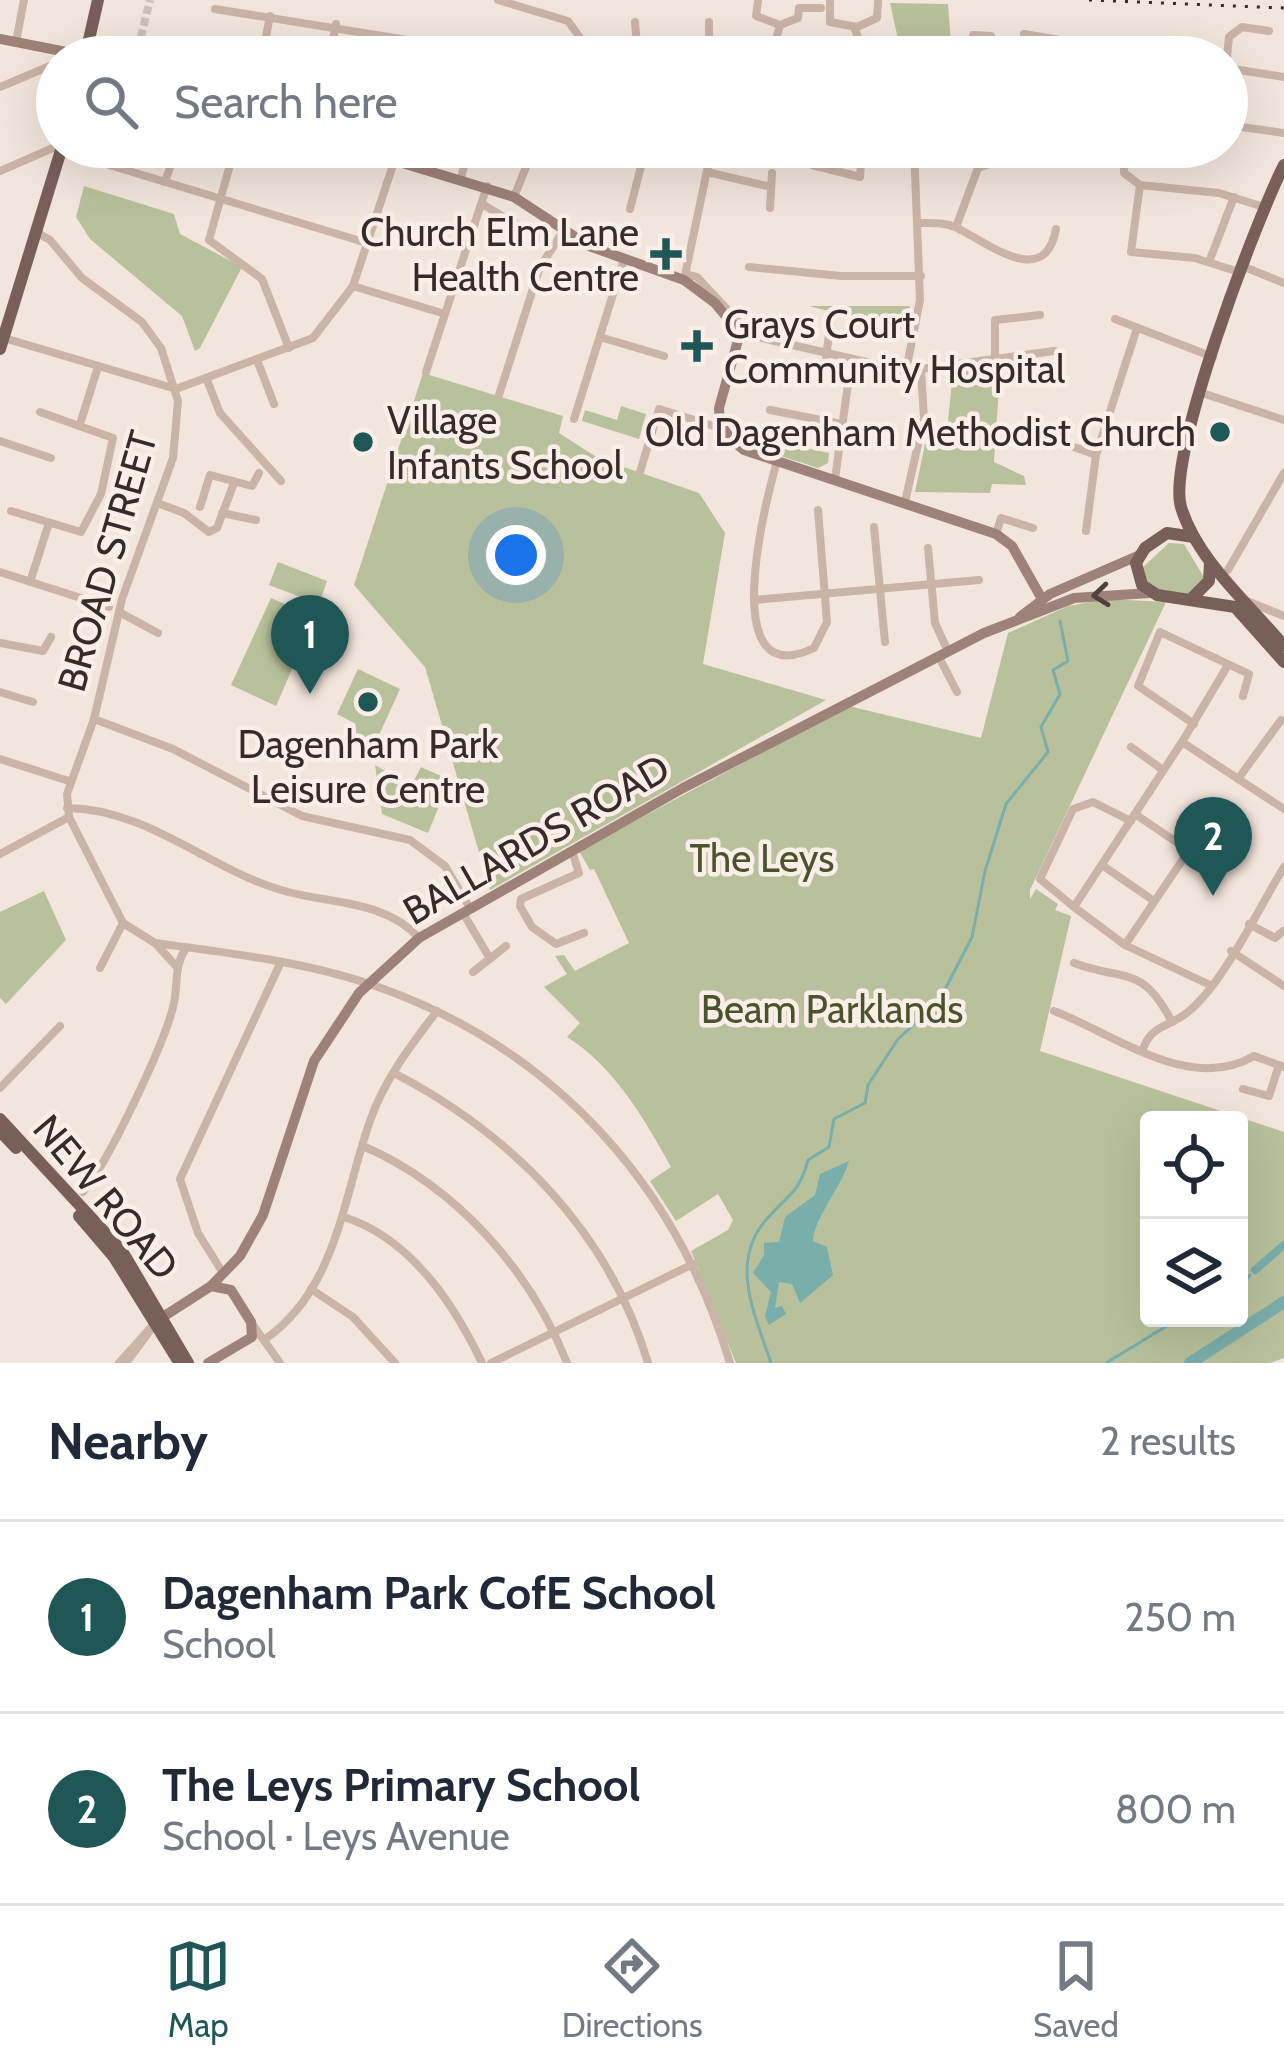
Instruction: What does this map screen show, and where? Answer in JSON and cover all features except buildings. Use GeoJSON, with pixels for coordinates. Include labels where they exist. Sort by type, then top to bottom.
{"type":"FeatureCollection","features":[{"type":"Feature","properties":{"kind":"main road"},"geometry":{"type":"LineString","coordinates":[[90,36],[98,0]]}},
{"type":"Feature","properties":{"kind":"main road"},"geometry":{"type":"LineString","coordinates":[[0,39],[36,46]]}},
{"type":"Feature","properties":{"kind":"main road"},"geometry":{"type":"LineString","coordinates":[[1284,165],[1241,269],[1202,393],[1183,459],[1181,510],[1210,563],[1277,637],[1284,662]]}},
{"type":"Feature","properties":{"kind":"main road"},"geometry":{"type":"LineString","coordinates":[[1,341],[55,168]]}},
{"type":"Feature","properties":{"kind":"main road"},"geometry":{"type":"LineString","coordinates":[[419,168],[514,197],[564,230],[624,259],[685,277],[738,330],[719,408],[723,429],[744,450],[996,534],[1012,546],[1042,598]]}},
{"type":"Feature","properties":{"kind":"main road"},"geometry":{"type":"LineString","coordinates":[[1181,510],[1167,533],[1142,554],[1136,574],[1150,593],[1230,605],[1277,637]]}},
{"type":"Feature","properties":{"kind":"main road"},"geometry":{"type":"LineString","coordinates":[[1167,533],[1194,537]]}},
{"type":"Feature","properties":{"kind":"main road","name":"BALLARDS ROAD"},"geometry":{"type":"LineString","coordinates":[[230,1290],[235,1262],[263,1215],[309,1070],[369,984],[419,938],[571,850],[1019,616],[1042,598],[1142,554]]}},
{"type":"Feature","properties":{"kind":"main road"},"geometry":{"type":"LineString","coordinates":[[1192,598],[1209,581],[1210,563]]}},
{"type":"Feature","properties":{"kind":"main road","name":"BALLARDS ROAD"},"geometry":{"type":"LineString","coordinates":[[1019,616],[1028,619],[1091,595],[1150,593]]}},
{"type":"Feature","properties":{"kind":"main road","name":"BALLARDS ROAD"},"geometry":{"type":"LineString","coordinates":[[1042,598],[1060,604]]}},
{"type":"Feature","properties":{"kind":"main road","name":"NEW ROAD"},"geometry":{"type":"LineString","coordinates":[[0,1119],[122,1250],[184,1363]]}},
{"type":"Feature","properties":{"kind":"main road","name":"NEW ROAD"},"geometry":{"type":"LineString","coordinates":[[0,1131],[114,1257],[159,1319]]}},
{"type":"Feature","properties":{"kind":"main road","name":"BALLARDS ROAD"},"geometry":{"type":"LineString","coordinates":[[159,1319],[211,1286],[235,1262]]}},
{"type":"Feature","properties":{"kind":"main road"},"geometry":{"type":"LineString","coordinates":[[208,1363],[258,1338],[230,1290],[211,1286]]}},
{"type":"Feature","properties":{"kind":"street"},"geometry":{"type":"LineString","coordinates":[[16,42],[24,0]]}},
{"type":"Feature","properties":{"kind":"street"},"geometry":{"type":"LineString","coordinates":[[497,0],[574,26],[579,36]]}},
{"type":"Feature","properties":{"kind":"street"},"geometry":{"type":"LineString","coordinates":[[758,1],[756,16],[780,25],[798,18],[799,8],[820,8]]}},
{"type":"Feature","properties":{"kind":"street"},"geometry":{"type":"LineString","coordinates":[[830,2],[830,22],[854,27],[877,18],[878,2]]}},
{"type":"Feature","properties":{"kind":"street"},"geometry":{"type":"LineString","coordinates":[[215,9],[395,36]]}},
{"type":"Feature","properties":{"kind":"street"},"geometry":{"type":"LineString","coordinates":[[266,36],[270,16]]}},
{"type":"Feature","properties":{"kind":"street"},"geometry":{"type":"LineString","coordinates":[[635,22],[636,36]]}},
{"type":"Feature","properties":{"kind":"street"},"geometry":{"type":"LineString","coordinates":[[710,22],[710,36]]}},
{"type":"Feature","properties":{"kind":"street"},"geometry":{"type":"LineString","coordinates":[[334,36],[336,25]]}},
{"type":"Feature","properties":{"kind":"street"},"geometry":{"type":"LineString","coordinates":[[777,36],[780,25]]}},
{"type":"Feature","properties":{"kind":"street"},"geometry":{"type":"LineString","coordinates":[[854,27],[858,36]]}},
{"type":"Feature","properties":{"kind":"street"},"geometry":{"type":"LineString","coordinates":[[1230,36],[1242,27],[1269,31]]}},
{"type":"Feature","properties":{"kind":"street"},"geometry":{"type":"LineString","coordinates":[[973,35],[991,36]]}},
{"type":"Feature","properties":{"kind":"street"},"geometry":{"type":"LineString","coordinates":[[0,87],[36,71]]}},
{"type":"Feature","properties":{"kind":"street"},"geometry":{"type":"LineString","coordinates":[[1248,71],[1284,76]]}},
{"type":"Feature","properties":{"kind":"street"},"geometry":{"type":"LineString","coordinates":[[1248,128],[1284,133]]}},
{"type":"Feature","properties":{"kind":"street"},"geometry":{"type":"LineString","coordinates":[[0,171],[36,155]]}},
{"type":"Feature","properties":{"kind":"street"},"geometry":{"type":"LineString","coordinates":[[120,168],[367,243]]}},
{"type":"Feature","properties":{"kind":"street"},"geometry":{"type":"LineString","coordinates":[[165,182],[170,168]]}},
{"type":"Feature","properties":{"kind":"street"},"geometry":{"type":"LineString","coordinates":[[228,168],[210,244],[262,280],[289,348]]}},
{"type":"Feature","properties":{"kind":"street"},"geometry":{"type":"LineString","coordinates":[[1,341],[176,389],[313,338],[353,286],[392,168]]}},
{"type":"Feature","properties":{"kind":"street"},"geometry":{"type":"LineString","coordinates":[[460,178],[463,168]]}},
{"type":"Feature","properties":{"kind":"street"},"geometry":{"type":"LineString","coordinates":[[514,197],[526,168]]}},
{"type":"Feature","properties":{"kind":"street"},"geometry":{"type":"LineString","coordinates":[[630,209],[641,168]]}},
{"type":"Feature","properties":{"kind":"street"},"geometry":{"type":"LineString","coordinates":[[685,277],[708,168]]}},
{"type":"Feature","properties":{"kind":"street"},"geometry":{"type":"LineString","coordinates":[[824,168],[860,177],[861,168]]}},
{"type":"Feature","properties":{"kind":"street"},"geometry":{"type":"LineString","coordinates":[[907,371],[920,276],[915,168]]}},
{"type":"Feature","properties":{"kind":"street"},"geometry":{"type":"LineString","coordinates":[[956,227],[978,168]]}},
{"type":"Feature","properties":{"kind":"street"},"geometry":{"type":"LineString","coordinates":[[1124,168],[1141,185],[1234,197],[1264,207]]}},
{"type":"Feature","properties":{"kind":"street"},"geometry":{"type":"LineString","coordinates":[[707,172],[771,187]]}},
{"type":"Feature","properties":{"kind":"street"},"geometry":{"type":"LineString","coordinates":[[770,208],[772,173]]}},
{"type":"Feature","properties":{"kind":"street"},"geometry":{"type":"LineString","coordinates":[[1141,185],[1131,252],[1208,262],[1284,283]]}},
{"type":"Feature","properties":{"kind":"street"},"geometry":{"type":"LineString","coordinates":[[426,371],[487,186]]}},
{"type":"Feature","properties":{"kind":"street"},"geometry":{"type":"LineString","coordinates":[[1208,262],[1234,197]]}},
{"type":"Feature","properties":{"kind":"street"},"geometry":{"type":"LineString","coordinates":[[482,204],[551,245]]}},
{"type":"Feature","properties":{"kind":"street"},"geometry":{"type":"LineString","coordinates":[[919,223],[956,227],[1009,258],[1040,258],[1048,252],[1056,229]]}},
{"type":"Feature","properties":{"kind":"street"},"geometry":{"type":"LineString","coordinates":[[499,395],[551,245],[564,230]]}},
{"type":"Feature","properties":{"kind":"street","name":"BROAD STREET"},"geometry":{"type":"LineString","coordinates":[[36,232],[50,240],[82,278],[142,322],[161,348],[176,389],[176,447],[119,612],[94,718],[69,781],[68,813]]}},
{"type":"Feature","properties":{"kind":"street"},"geometry":{"type":"LineString","coordinates":[[574,419],[624,259]]}},
{"type":"Feature","properties":{"kind":"street"},"geometry":{"type":"LineString","coordinates":[[749,267],[920,276]]}},
{"type":"Feature","properties":{"kind":"street"},"geometry":{"type":"LineString","coordinates":[[353,286],[445,314]]}},
{"type":"Feature","properties":{"kind":"street"},"geometry":{"type":"LineString","coordinates":[[826,356],[832,315]]}},
{"type":"Feature","properties":{"kind":"street"},"geometry":{"type":"LineString","coordinates":[[995,358],[995,320],[1040,316]]}},
{"type":"Feature","properties":{"kind":"street"},"geometry":{"type":"LineString","coordinates":[[1115,319],[1214,358]]}},
{"type":"Feature","properties":{"kind":"street"},"geometry":{"type":"LineString","coordinates":[[1086,531],[1096,454],[1137,328]]}},
{"type":"Feature","properties":{"kind":"street"},"geometry":{"type":"LineString","coordinates":[[738,330],[826,356],[907,371],[942,362],[1054,351]]}},
{"type":"Feature","properties":{"kind":"street"},"geometry":{"type":"LineString","coordinates":[[600,337],[664,356]]}},
{"type":"Feature","properties":{"kind":"street"},"geometry":{"type":"LineString","coordinates":[[257,360],[274,404]]}},
{"type":"Feature","properties":{"kind":"street"},"geometry":{"type":"LineString","coordinates":[[835,479],[851,362]]}},
{"type":"Feature","properties":{"kind":"street"},"geometry":{"type":"LineString","coordinates":[[80,424],[98,367]]}},
{"type":"Feature","properties":{"kind":"street"},"geometry":{"type":"LineString","coordinates":[[905,502],[924,418],[921,370]]}},
{"type":"Feature","properties":{"kind":"street"},"geometry":{"type":"LineString","coordinates":[[207,380],[220,413],[281,481]]}},
{"type":"Feature","properties":{"kind":"street"},"geometry":{"type":"LineString","coordinates":[[1202,393],[1284,420]]}},
{"type":"Feature","properties":{"kind":"street"},"geometry":{"type":"LineString","coordinates":[[640,472],[659,409],[723,429]]}},
{"type":"Feature","properties":{"kind":"street"},"geometry":{"type":"LineString","coordinates":[[770,410],[842,424]]}},
{"type":"Feature","properties":{"kind":"street"},"geometry":{"type":"LineString","coordinates":[[11,511],[84,531],[101,494],[113,438],[40,412]]}},
{"type":"Feature","properties":{"kind":"street"},"geometry":{"type":"LineString","coordinates":[[1052,426],[1060,442],[1096,454]]}},
{"type":"Feature","properties":{"kind":"street"},"geometry":{"type":"LineString","coordinates":[[0,441],[51,458]]}},
{"type":"Feature","properties":{"kind":"street"},"geometry":{"type":"LineString","coordinates":[[777,461],[756,548],[753,600],[761,637],[778,652],[792,655],[814,648],[827,622],[818,509]]}},
{"type":"Feature","properties":{"kind":"street"},"geometry":{"type":"LineString","coordinates":[[200,507],[210,476],[252,486],[260,473]]}},
{"type":"Feature","properties":{"kind":"street"},"geometry":{"type":"LineString","coordinates":[[1228,570],[1284,473]]}},
{"type":"Feature","properties":{"kind":"street"},"geometry":{"type":"LineString","coordinates":[[160,504],[184,513],[208,532],[217,528],[233,483]]}},
{"type":"Feature","properties":{"kind":"street"},"geometry":{"type":"LineString","coordinates":[[222,512],[256,520]]}},
{"type":"Feature","properties":{"kind":"street"},"geometry":{"type":"LineString","coordinates":[[996,534],[1001,518],[1033,528]]}},
{"type":"Feature","properties":{"kind":"street"},"geometry":{"type":"LineString","coordinates":[[30,581],[49,523]]}},
{"type":"Feature","properties":{"kind":"street"},"geometry":{"type":"LineString","coordinates":[[874,527],[885,642]]}},
{"type":"Feature","properties":{"kind":"street"},"geometry":{"type":"LineString","coordinates":[[928,548],[937,630],[957,692]]}},
{"type":"Feature","properties":{"kind":"street"},"geometry":{"type":"LineString","coordinates":[[0,572],[109,607]]}},
{"type":"Feature","properties":{"kind":"street"},"geometry":{"type":"LineString","coordinates":[[753,600],[979,580]]}},
{"type":"Feature","properties":{"kind":"street"},"geometry":{"type":"LineString","coordinates":[[1247,601],[1284,616]]}},
{"type":"Feature","properties":{"kind":"street"},"geometry":{"type":"LineString","coordinates":[[119,612],[158,633]]}},
{"type":"Feature","properties":{"kind":"street"},"geometry":{"type":"LineString","coordinates":[[1193,724],[1138,686],[1160,632],[1249,674],[1243,696]]}},
{"type":"Feature","properties":{"kind":"street"},"geometry":{"type":"LineString","coordinates":[[0,643],[43,651],[51,637]]}},
{"type":"Feature","properties":{"kind":"street"},"geometry":{"type":"LineString","coordinates":[[1074,908],[1228,665]]}},
{"type":"Feature","properties":{"kind":"street"},"geometry":{"type":"LineString","coordinates":[[0,692],[33,702]]}},
{"type":"Feature","properties":{"kind":"street"},"geometry":{"type":"LineString","coordinates":[[94,718],[173,749],[302,816],[417,844],[446,866],[489,957]]}},
{"type":"Feature","properties":{"kind":"street"},"geometry":{"type":"LineString","coordinates":[[1238,779],[1281,720]]}},
{"type":"Feature","properties":{"kind":"street"},"geometry":{"type":"LineString","coordinates":[[1182,742],[1284,809]]}},
{"type":"Feature","properties":{"kind":"street"},"geometry":{"type":"LineString","coordinates":[[1131,747],[1163,770]]}},
{"type":"Feature","properties":{"kind":"street"},"geometry":{"type":"LineString","coordinates":[[0,758],[69,781]]}},
{"type":"Feature","properties":{"kind":"street"},"geometry":{"type":"LineString","coordinates":[[1188,850],[1133,818],[1093,802],[1073,809],[1040,879],[1125,945],[1210,985]]}},
{"type":"Feature","properties":{"kind":"street"},"geometry":{"type":"LineString","coordinates":[[1125,945],[1221,803]]}},
{"type":"Feature","properties":{"kind":"street"},"geometry":{"type":"LineString","coordinates":[[0,854],[68,813],[130,818],[250,879],[369,908],[419,938]]}},
{"type":"Feature","properties":{"kind":"street"},"geometry":{"type":"LineString","coordinates":[[68,813],[123,923],[155,943],[176,966]]}},
{"type":"Feature","properties":{"kind":"street"},"geometry":{"type":"LineString","coordinates":[[571,850],[580,873],[521,899],[520,905],[548,941],[565,943],[584,933]]}},
{"type":"Feature","properties":{"kind":"street"},"geometry":{"type":"LineString","coordinates":[[1102,865],[1154,901]]}},
{"type":"Feature","properties":{"kind":"street"},"geometry":{"type":"LineString","coordinates":[[1143,1049],[1154,1029],[1185,1014],[1210,985],[1283,872]]}},
{"type":"Feature","properties":{"kind":"street"},"geometry":{"type":"LineString","coordinates":[[100,968],[123,923]]}},
{"type":"Feature","properties":{"kind":"street"},"geometry":{"type":"LineString","coordinates":[[1249,924],[1275,938],[1283,931]]}},
{"type":"Feature","properties":{"kind":"street"},"geometry":{"type":"LineString","coordinates":[[155,943],[369,984],[437,1011],[500,1047],[591,1116],[648,1183],[693,1264],[730,1363]]}},
{"type":"Feature","properties":{"kind":"street"},"geometry":{"type":"LineString","coordinates":[[473,972],[506,946]]}},
{"type":"Feature","properties":{"kind":"street"},"geometry":{"type":"LineString","coordinates":[[83,1192],[154,1054],[174,1002],[176,966],[187,947]]}},
{"type":"Feature","properties":{"kind":"street"},"geometry":{"type":"LineString","coordinates":[[1231,951],[1284,986]]}},
{"type":"Feature","properties":{"kind":"street"},"geometry":{"type":"LineString","coordinates":[[1074,963],[1107,975],[1123,972],[1140,977],[1171,1020]]}},
{"type":"Feature","properties":{"kind":"street"},"geometry":{"type":"LineString","coordinates":[[223,1274],[198,1233],[180,1179],[280,964]]}},
{"type":"Feature","properties":{"kind":"street"},"geometry":{"type":"LineString","coordinates":[[280,1363],[258,1338],[295,1315],[311,1289],[344,1217],[363,1146],[394,1073],[437,1011]]}},
{"type":"Feature","properties":{"kind":"street"},"geometry":{"type":"LineString","coordinates":[[1054,1011],[1120,1044],[1216,1072],[1254,1056],[1281,1066],[1269,1096],[1243,1089]]}},
{"type":"Feature","properties":{"kind":"street"},"geometry":{"type":"LineString","coordinates":[[0,1088],[60,1026]]}},
{"type":"Feature","properties":{"kind":"street"},"geometry":{"type":"LineString","coordinates":[[394,1073],[471,1119],[537,1175],[592,1244],[624,1297],[648,1363]]}},
{"type":"Feature","properties":{"kind":"street"},"geometry":{"type":"LineString","coordinates":[[363,1146],[414,1170],[465,1214],[518,1276],[566,1363]]}},
{"type":"Feature","properties":{"kind":"street"},"geometry":{"type":"LineString","coordinates":[[344,1217],[382,1237],[417,1265],[453,1309],[486,1363],[693,1264]]}},
{"type":"Feature","properties":{"kind":"street"},"geometry":{"type":"LineString","coordinates":[[311,1289],[353,1317],[395,1363]]}},
{"type":"Feature","properties":{"kind":"street"},"geometry":{"type":"LineString","coordinates":[[122,1363],[159,1319]]}},
{"type":"Feature","properties":{"kind":"green space"},"geometry":{"type":"Polygon","coordinates":[[[890,3],[948,4],[950,36],[897,36],[890,3]]]}},
{"type":"Feature","properties":{"kind":"green space"},"geometry":{"type":"Polygon","coordinates":[[[84,186],[174,214],[180,234],[242,267],[200,348],[195,351],[182,316],[90,239],[76,217],[84,186]]]}},
{"type":"Feature","properties":{"kind":"green space"},"geometry":{"type":"Polygon","coordinates":[[[809,306],[910,306],[906,331],[809,306]]]}},
{"type":"Feature","properties":{"kind":"green space"},"geometry":{"type":"Polygon","coordinates":[[[953,371],[1000,372],[994,462],[1024,476],[1026,485],[992,484],[990,493],[915,492],[925,444],[946,442],[953,371]]]}},
{"type":"Feature","properties":{"kind":"green space"},"geometry":{"type":"Polygon","coordinates":[[[423,373],[563,416],[559,433],[598,458],[699,493],[725,533],[703,664],[826,700],[490,890],[425,667],[354,585],[423,373]]]}},
{"type":"Feature","properties":{"kind":"green space"},"geometry":{"type":"Polygon","coordinates":[[[621,406],[646,414],[639,439],[582,421],[585,410],[617,420],[621,406]]]}},
{"type":"Feature","properties":{"kind":"green space"},"geometry":{"type":"Polygon","coordinates":[[[729,432],[829,453],[828,463],[818,468],[746,445],[729,432]]]}},
{"type":"Feature","properties":{"kind":"green space"},"geometry":{"type":"Polygon","coordinates":[[[1169,543],[1184,544],[1205,579],[1193,595],[1151,592],[1140,570],[1169,543]]]}},
{"type":"Feature","properties":{"kind":"green space"},"geometry":{"type":"Polygon","coordinates":[[[278,562],[327,581],[319,604],[269,585],[278,562]]]}},
{"type":"Feature","properties":{"kind":"green space"},"geometry":{"type":"Polygon","coordinates":[[[271,598],[315,617],[276,706],[231,685],[271,598]]]}},
{"type":"Feature","properties":{"kind":"green space","name":"Beam Parklands"},"geometry":{"type":"Polygon","coordinates":[[[1108,599],[1166,602],[1030,890],[1030,899],[1036,889],[1058,904],[1055,910],[1071,916],[1040,1051],[1221,1111],[1140,1111],[1140,1327],[1248,1327],[1248,1120],[1284,1132],[1284,1358],[1270,1363],[736,1363],[691,1251],[728,1230],[733,1220],[718,1194],[676,1221],[650,1181],[671,1167],[661,1149],[614,1078],[567,1037],[580,1023],[544,987],[567,974],[555,956],[564,955],[575,971],[629,943],[594,869],[590,870],[579,851],[849,706],[981,738],[1008,633],[1068,606],[1108,599]]]}},
{"type":"Feature","properties":{"kind":"green space","name":"Dagenham Park Leisure Centre"},"geometry":{"type":"Polygon","coordinates":[[[358,669],[400,689],[374,746],[351,736],[356,724],[337,714],[358,669]]]}},
{"type":"Feature","properties":{"kind":"green space"},"geometry":{"type":"Polygon","coordinates":[[[375,765],[411,786],[421,767],[450,780],[428,833],[382,814],[375,765]]]}},
{"type":"Feature","properties":{"kind":"green space"},"geometry":{"type":"Polygon","coordinates":[[[44,891],[66,940],[6,1004],[0,998],[0,912],[44,891]]]}},
{"type":"Feature","properties":{"kind":"water"},"geometry":{"type":"Polygon","coordinates":[[[849,1161],[813,1241],[827,1247],[833,1275],[800,1303],[792,1284],[779,1282],[775,1308],[782,1306],[786,1314],[769,1325],[765,1316],[771,1292],[753,1273],[764,1255],[764,1243],[779,1242],[785,1217],[815,1195],[820,1174],[849,1161]]]}},
{"type":"Feature","properties":{"kind":"waterway"},"geometry":{"type":"LineString","coordinates":[[771,1363],[749,1289],[749,1253],[755,1236],[797,1187],[808,1160],[829,1147],[834,1119],[865,1103],[868,1085],[898,1039],[938,1003],[972,937],[985,871],[1006,804],[1048,752],[1041,727],[1060,694],[1053,670],[1068,661],[1060,621]]}},
{"type":"Feature","properties":{"kind":"waterway"},"geometry":{"type":"LineString","coordinates":[[1255,1270],[1284,1245]]}},
{"type":"Feature","properties":{"kind":"waterway"},"geometry":{"type":"LineString","coordinates":[[1190,1363],[1284,1302]]}},
{"type":"Feature","properties":{"kind":"waterway"},"geometry":{"type":"LineString","coordinates":[[1106,1363],[1165,1327]]}},
{"type":"Feature","properties":{"kind":"tunnel"},"geometry":{"type":"LineString","coordinates":[[141,36],[150,0]]}},
{"type":"Feature","properties":{"kind":"railway"},"geometry":{"type":"LineString","coordinates":[[1089,0],[1284,8]]}},
{"type":"Feature","properties":{"kind":"place","name":"Church Elm Lane Health Centre"},"geometry":{"type":"Point","coordinates":[666,254]}},
{"type":"Feature","properties":{"kind":"place","name":"Grays Court Community Hospital"},"geometry":{"type":"Point","coordinates":[697,346]}},
{"type":"Feature","properties":{"kind":"place","name":"Old Dagenham Methodist Church"},"geometry":{"type":"Point","coordinates":[1220,432]}},
{"type":"Feature","properties":{"kind":"place","name":"Village Infants School"},"geometry":{"type":"Point","coordinates":[363,442]}},
{"type":"Feature","properties":{"kind":"place","name":"Dagenham Park CofE School"},"geometry":{"type":"Point","coordinates":[310,694]}},
{"type":"Feature","properties":{"kind":"place","name":"Dagenham Park Leisure Centre"},"geometry":{"type":"Point","coordinates":[368,702]}},
{"type":"Feature","properties":{"kind":"place","name":"The Leys Primary School"},"geometry":{"type":"Point","coordinates":[1213,896]}},
{"type":"Feature","properties":{"kind":"park label","name":"The Leys"},"geometry":{"type":"Point","coordinates":[762,858]}}]}
